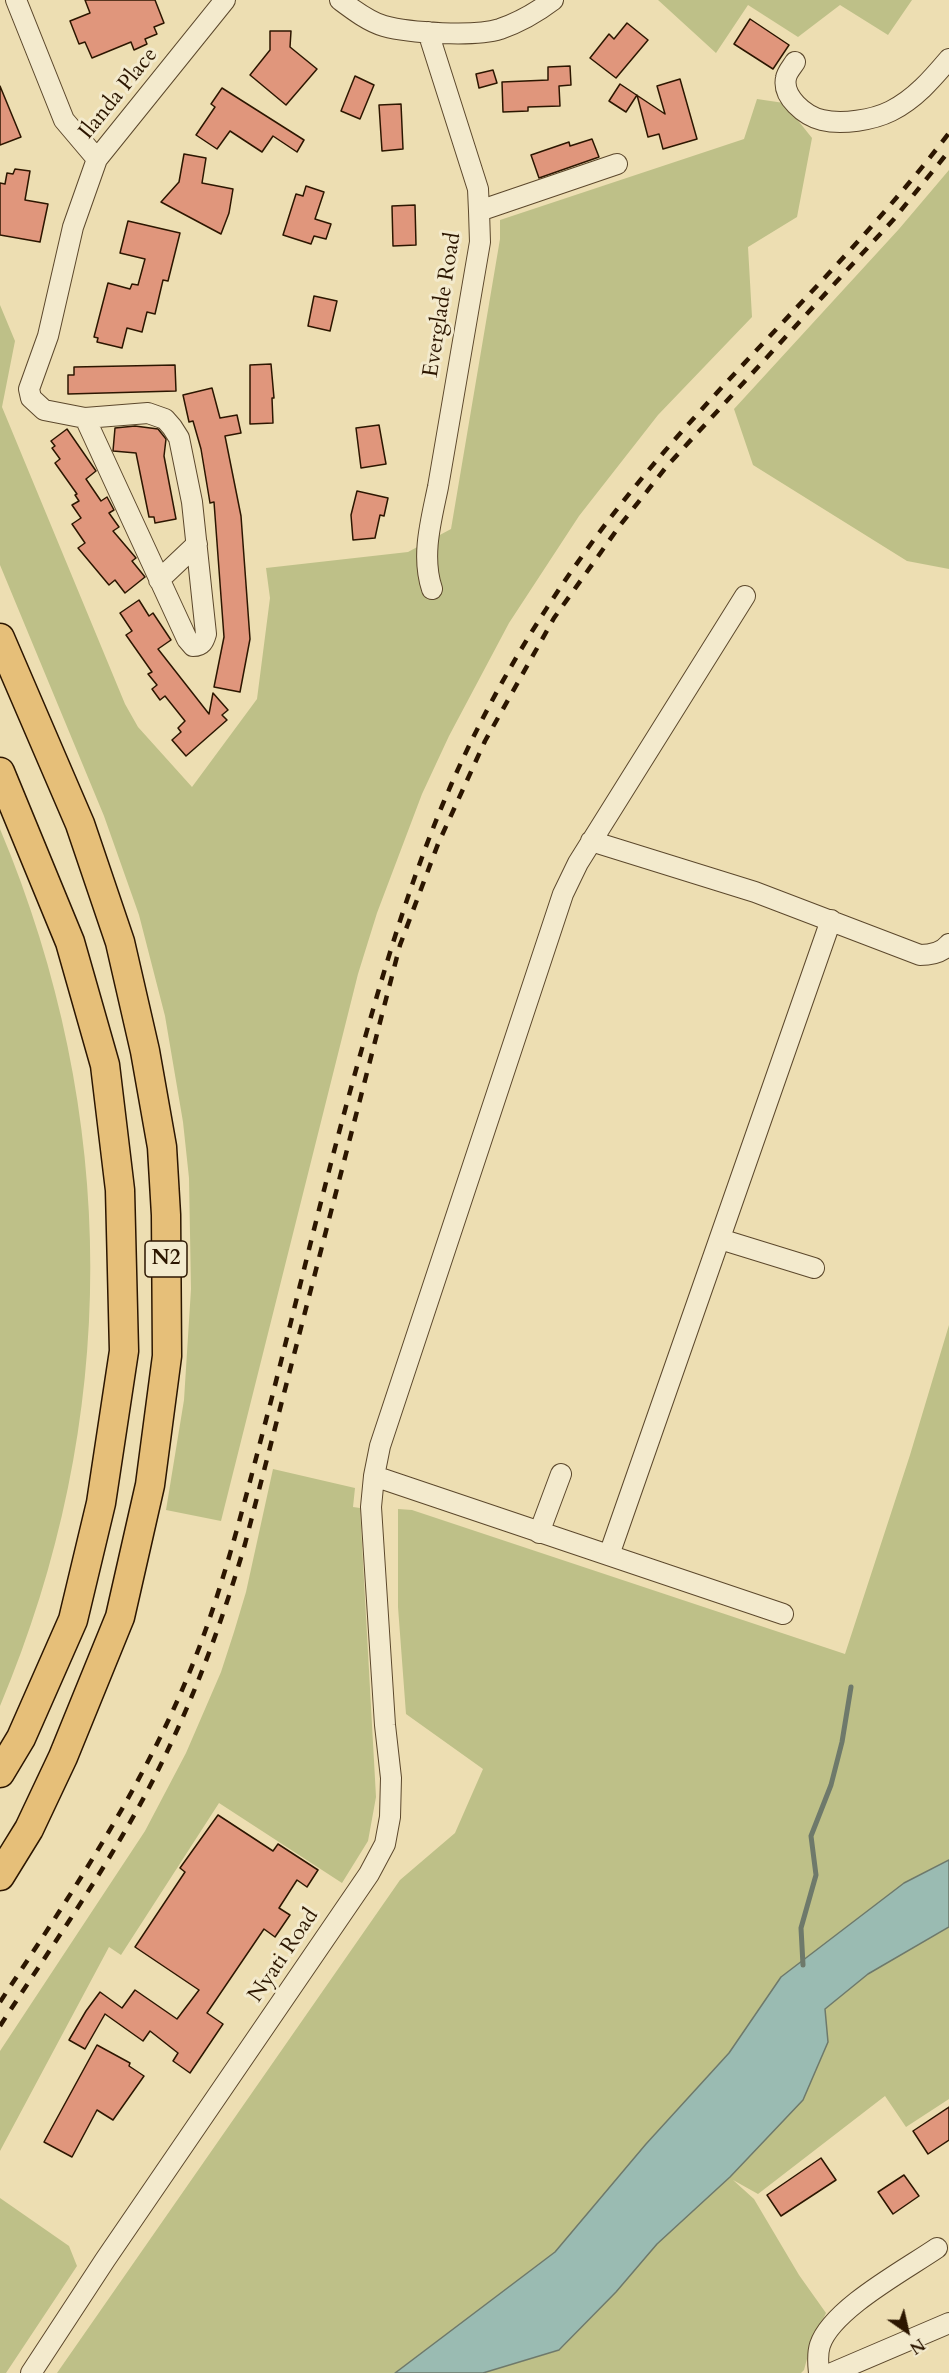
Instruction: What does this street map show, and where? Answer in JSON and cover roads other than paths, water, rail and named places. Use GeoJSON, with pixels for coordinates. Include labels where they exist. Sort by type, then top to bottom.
{"type":"FeatureCollection","features":[{"type":"Feature","properties":{"kind":"highway","name":"N2"},"geometry":{"type":"LineString","coordinates":[[0,638],[80,824],[120,942],[145,1051],[162,1147],[166,1215],[167,1345],[150,1485],[120,1617],[63,1756],[29,1829],[0,1876]]}},
{"type":"Feature","properties":{"kind":"highway","name":"N2"},"geometry":{"type":"LineString","coordinates":[[0,772],[70,942],[105,1065],[120,1190],[124,1351],[101,1503],[73,1620],[21,1738],[0,1773]]}},
{"type":"Feature","properties":{"kind":"street"},"geometry":{"type":"LineString","coordinates":[[16,0],[64,120],[97,159]]}},
{"type":"Feature","properties":{"kind":"street","name":"Ilanda Place"},"geometry":{"type":"LineString","coordinates":[[86,418],[44,410],[31,398],[29,389],[48,336],[73,227],[97,159],[225,0]]}},
{"type":"Feature","properties":{"kind":"street"},"geometry":{"type":"LineString","coordinates":[[340,0],[382,26],[428,32],[498,29],[534,15],[553,0]]}},
{"type":"Feature","properties":{"kind":"street","name":"Everglade Road"},"geometry":{"type":"LineString","coordinates":[[428,32],[478,189],[480,242],[426,553],[432,589]]}},
{"type":"Feature","properties":{"kind":"street"},"geometry":{"type":"LineString","coordinates":[[795,62],[786,76],[790,98],[800,108],[821,120],[838,122],[889,113],[912,99],[949,59]]}},
{"type":"Feature","properties":{"kind":"street"},"geometry":{"type":"LineString","coordinates":[[479,211],[617,164]]}},
{"type":"Feature","properties":{"kind":"street"},"geometry":{"type":"LineString","coordinates":[[148,413],[165,419],[179,438],[192,502],[197,544],[206,634],[201,644],[193,646],[187,639],[86,418],[148,413]]}},
{"type":"Feature","properties":{"kind":"street"},"geometry":{"type":"LineString","coordinates":[[159,580],[197,544]]}},
{"type":"Feature","properties":{"kind":"street","name":"Nyati Road"},"geometry":{"type":"LineString","coordinates":[[31,2373],[105,2260],[369,1874],[385,1844],[390,1817],[391,1778],[371,1507],[374,1476],[390,1414],[563,894],[591,841],[745,596]]}},
{"type":"Feature","properties":{"kind":"street"},"geometry":{"type":"LineString","coordinates":[[591,841],[755,892],[920,955],[936,954],[949,944]]}},
{"type":"Feature","properties":{"kind":"street"},"geometry":{"type":"LineString","coordinates":[[609,1555],[831,920]]}},
{"type":"Feature","properties":{"kind":"street"},"geometry":{"type":"LineString","coordinates":[[720,1239],[814,1268]]}},
{"type":"Feature","properties":{"kind":"street"},"geometry":{"type":"LineString","coordinates":[[539,1533],[561,1474]]}},
{"type":"Feature","properties":{"kind":"street"},"geometry":{"type":"LineString","coordinates":[[374,1476],[783,1614]]}},
{"type":"Feature","properties":{"kind":"street"},"geometry":{"type":"LineString","coordinates":[[819,2373],[819,2347],[834,2321],[937,2248]]}},
{"type":"Feature","properties":{"kind":"street"},"geometry":{"type":"LineString","coordinates":[[832,2373],[857,2367],[949,2323]]}},
{"type":"Feature","properties":{"kind":"water"},"geometry":{"type":"Polygon","coordinates":[[[949,1860],[949,1927],[868,1974],[825,2009],[828,2042],[803,2100],[730,2177],[657,2244],[616,2292],[559,2350],[483,2373],[395,2373],[555,2252],[646,2144],[729,2053],[781,1977],[904,1883],[949,1860]]]}},
{"type":"Feature","properties":{"kind":"waterway"},"geometry":{"type":"LineString","coordinates":[[803,1965],[801,1928],[816,1875],[811,1836],[831,1785],[842,1742],[851,1687]]}},
{"type":"Feature","properties":{"kind":"railway"},"geometry":{"type":"LineString","coordinates":[[0,2002],[83,1874],[135,1786],[180,1695],[199,1648],[238,1526],[336,1144],[400,920],[451,785],[494,697],[519,653],[573,569],[633,490],[699,412],[881,216],[949,133]]}},
{"type":"Feature","properties":{"kind":"railway"},"geometry":{"type":"LineString","coordinates":[[0,2026],[134,1815],[172,1741],[212,1644],[245,1544],[400,945],[438,844],[485,741],[554,618],[621,524],[667,466],[894,219],[949,151]]}}]}
